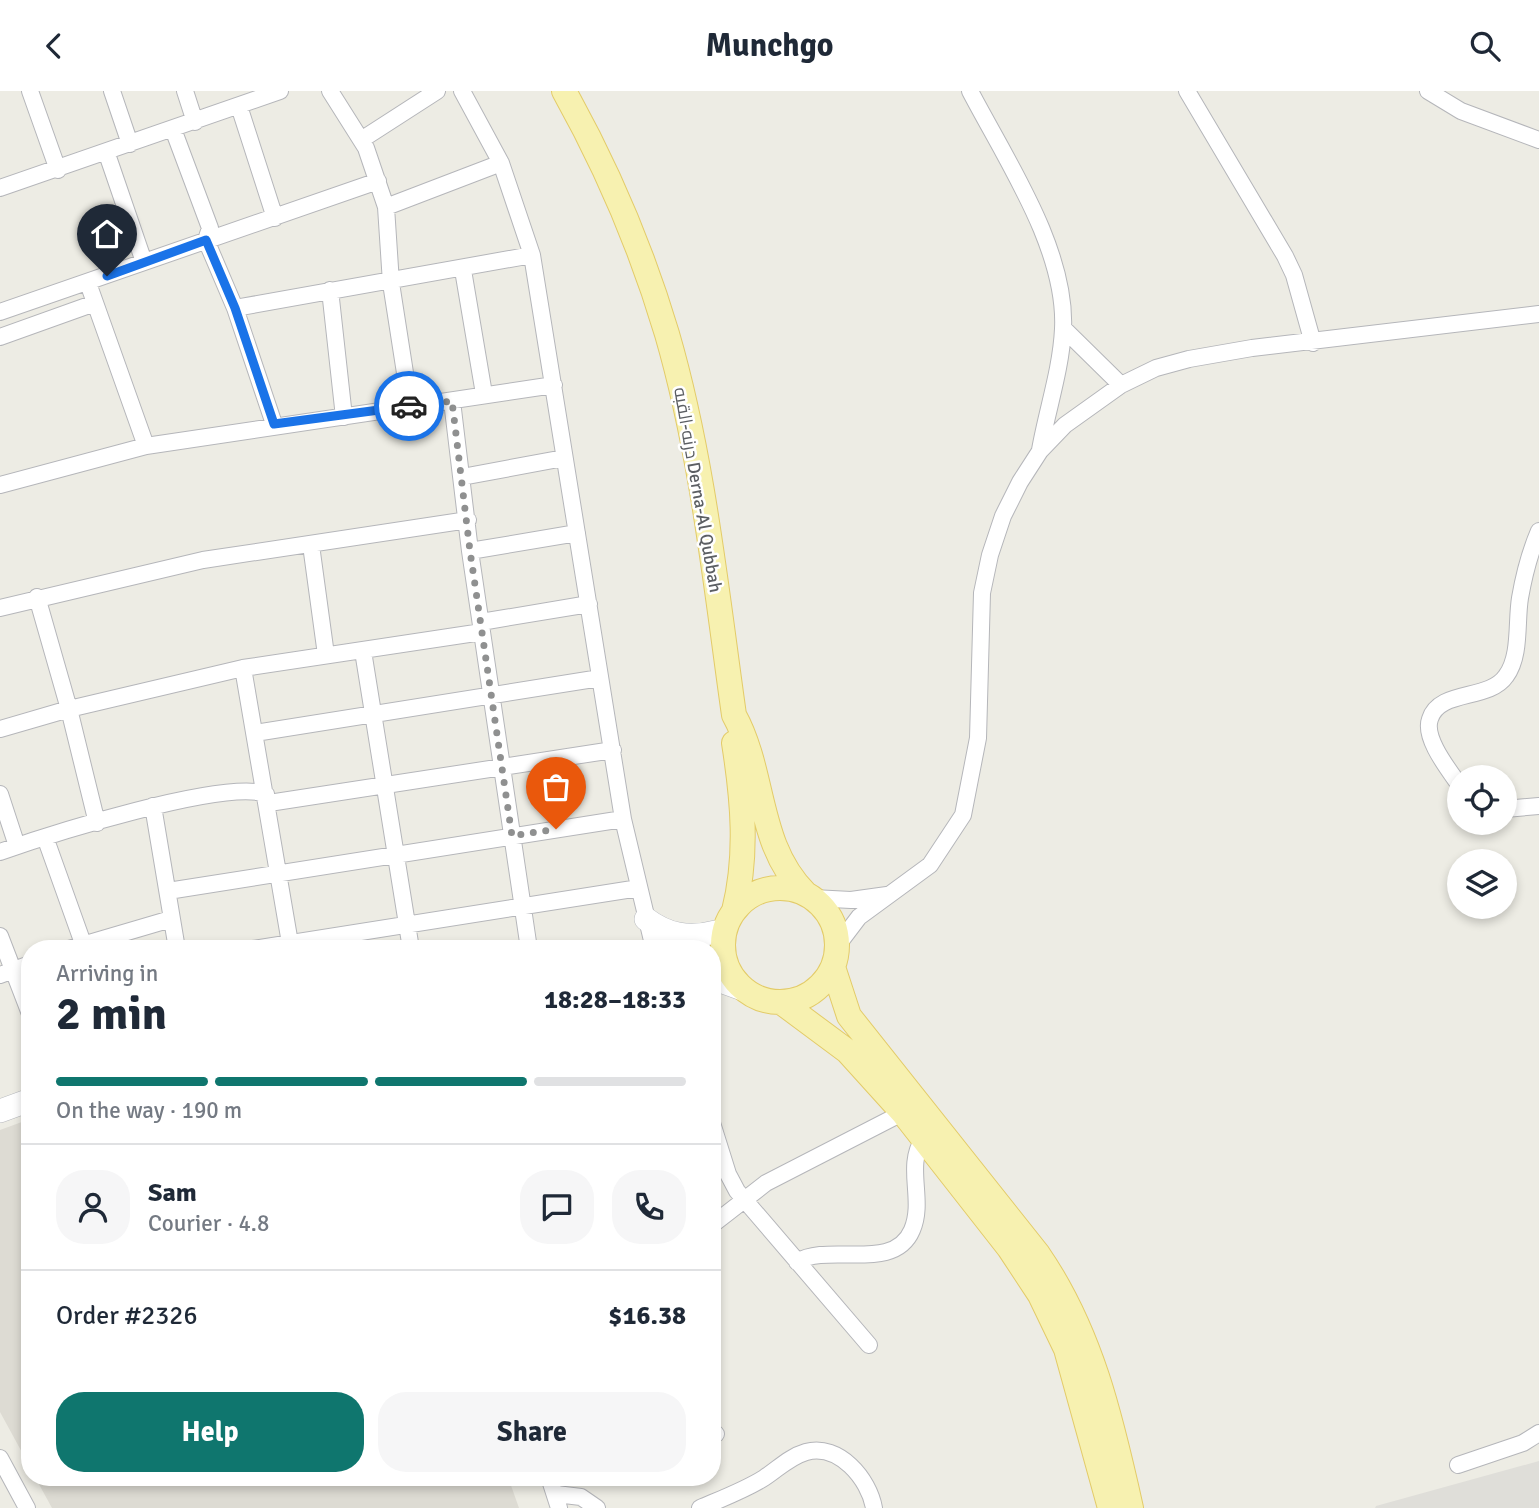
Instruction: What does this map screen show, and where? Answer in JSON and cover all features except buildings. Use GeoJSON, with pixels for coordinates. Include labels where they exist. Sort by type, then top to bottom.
{"type":"FeatureCollection","features":[{"type":"Feature","properties":{"kind":"main road","name":"درنه-القبه Derna-Al Qubbah"},"geometry":{"type":"LineString","coordinates":[[564,91],[613,187],[666,333],[705,511],[734,715],[748,747],[776,853],[789,875],[809,896]]}},
{"type":"Feature","properties":{"kind":"main road"},"geometry":{"type":"LineString","coordinates":[[734,715],[734,742],[744,832],[742,873],[726,920],[724,957],[736,981],[745,990]]}},
{"type":"Feature","properties":{"kind":"main road"},"geometry":{"type":"LineString","coordinates":[[703,940],[754,894],[767,890],[793,890],[809,896],[831,919],[835,956],[849,1016],[911,1109],[923,1139],[1009,1248],[1040,1295],[1069,1360],[1110,1508]]}},
{"type":"Feature","properties":{"kind":"main road"},"geometry":{"type":"LineString","coordinates":[[646,919],[676,934],[695,936],[726,920]]}},
{"type":"Feature","properties":{"kind":"main road"},"geometry":{"type":"LineString","coordinates":[[781,1002],[802,997],[814,990],[835,956]]}},
{"type":"Feature","properties":{"kind":"main road"},"geometry":{"type":"LineString","coordinates":[[721,981],[758,997],[781,1002],[846,1051],[911,1109],[1038,1254],[1059,1287],[1095,1367],[1113,1429],[1131,1508]]}},
{"type":"Feature","properties":{"kind":"main road"},"geometry":{"type":"LineString","coordinates":[[0,1111],[21,1103]]}},
{"type":"Feature","properties":{"kind":"street"},"geometry":{"type":"LineString","coordinates":[[30,91],[58,170]]}},
{"type":"Feature","properties":{"kind":"street"},"geometry":{"type":"LineString","coordinates":[[112,91],[130,143]]}},
{"type":"Feature","properties":{"kind":"street"},"geometry":{"type":"LineString","coordinates":[[185,91],[195,121]]}},
{"type":"Feature","properties":{"kind":"street"},"geometry":{"type":"LineString","coordinates":[[0,188],[280,91]]}},
{"type":"Feature","properties":{"kind":"street"},"geometry":{"type":"LineString","coordinates":[[330,91],[361,139],[386,207],[391,283],[410,405]]}},
{"type":"Feature","properties":{"kind":"street"},"geometry":{"type":"LineString","coordinates":[[361,139],[437,91]]}},
{"type":"Feature","properties":{"kind":"street"},"geometry":{"type":"LineString","coordinates":[[462,91],[501,163],[532,255],[623,819],[652,940]]}},
{"type":"Feature","properties":{"kind":"street"},"geometry":{"type":"LineString","coordinates":[[970,91],[1026,199],[1056,266],[1063,301],[1061,355],[1040,451]]}},
{"type":"Feature","properties":{"kind":"street"},"geometry":{"type":"LineString","coordinates":[[1187,91],[1285,255],[1294,275],[1313,343]]}},
{"type":"Feature","properties":{"kind":"street"},"geometry":{"type":"LineString","coordinates":[[1428,91],[1461,111],[1539,140]]}},
{"type":"Feature","properties":{"kind":"street"},"geometry":{"type":"LineString","coordinates":[[239,106],[275,218]]}},
{"type":"Feature","properties":{"kind":"street"},"geometry":{"type":"LineString","coordinates":[[173,129],[209,228],[206,240],[235,308],[274,424]]}},
{"type":"Feature","properties":{"kind":"street"},"geometry":{"type":"LineString","coordinates":[[107,153],[144,262]]}},
{"type":"Feature","properties":{"kind":"street"},"geometry":{"type":"LineString","coordinates":[[386,207],[501,163]]}},
{"type":"Feature","properties":{"kind":"street"},"geometry":{"type":"LineString","coordinates":[[0,313],[378,181]]}},
{"type":"Feature","properties":{"kind":"street"},"geometry":{"type":"LineString","coordinates":[[235,308],[391,283],[532,255]]}},
{"type":"Feature","properties":{"kind":"street"},"geometry":{"type":"LineString","coordinates":[[463,270],[484,394]]}},
{"type":"Feature","properties":{"kind":"street"},"geometry":{"type":"LineString","coordinates":[[88,283],[146,446]]}},
{"type":"Feature","properties":{"kind":"street"},"geometry":{"type":"LineString","coordinates":[[330,291],[344,417]]}},
{"type":"Feature","properties":{"kind":"street"},"geometry":{"type":"LineString","coordinates":[[0,337],[95,303]]}},
{"type":"Feature","properties":{"kind":"street"},"geometry":{"type":"LineString","coordinates":[[835,956],[859,917],[930,865],[947,843],[962,815],[978,738],[982,593],[1003,516],[1040,451],[1065,425],[1121,385],[1157,368],[1189,359],[1252,348],[1313,343],[1539,314]]}},
{"type":"Feature","properties":{"kind":"street"},"geometry":{"type":"LineString","coordinates":[[1063,328],[1121,385]]}},
{"type":"Feature","properties":{"kind":"street"},"geometry":{"type":"LineString","coordinates":[[0,485],[146,446],[274,424],[344,417],[554,385]]}},
{"type":"Feature","properties":{"kind":"street"},"geometry":{"type":"LineString","coordinates":[[452,401],[470,551],[528,940]]}},
{"type":"Feature","properties":{"kind":"street"},"geometry":{"type":"LineString","coordinates":[[462,477],[564,458]]}},
{"type":"Feature","properties":{"kind":"street"},"geometry":{"type":"LineString","coordinates":[[0,608],[37,597],[203,560],[468,520]]}},
{"type":"Feature","properties":{"kind":"street"},"geometry":{"type":"LineString","coordinates":[[1448,765],[1428,727],[1430,717],[1442,704],[1490,690],[1507,676],[1513,659],[1524,580],[1539,531]]}},
{"type":"Feature","properties":{"kind":"street"},"geometry":{"type":"LineString","coordinates":[[470,551],[577,533]]}},
{"type":"Feature","properties":{"kind":"street"},"geometry":{"type":"LineString","coordinates":[[311,545],[326,655]]}},
{"type":"Feature","properties":{"kind":"street"},"geometry":{"type":"LineString","coordinates":[[37,597],[69,709],[97,823]]}},
{"type":"Feature","properties":{"kind":"street"},"geometry":{"type":"LineString","coordinates":[[0,729],[69,709],[243,668],[363,651],[589,604]]}},
{"type":"Feature","properties":{"kind":"street"},"geometry":{"type":"LineString","coordinates":[[363,651],[410,940]]}},
{"type":"Feature","properties":{"kind":"street"},"geometry":{"type":"LineString","coordinates":[[243,668],[290,940]]}},
{"type":"Feature","properties":{"kind":"street"},"geometry":{"type":"LineString","coordinates":[[256,733],[600,678]]}},
{"type":"Feature","properties":{"kind":"street"},"geometry":{"type":"LineString","coordinates":[[0,852],[153,806],[244,791],[267,799],[385,785],[613,750]]}},
{"type":"Feature","properties":{"kind":"street"},"geometry":{"type":"LineString","coordinates":[[0,794],[17,846]]}},
{"type":"Feature","properties":{"kind":"street"},"geometry":{"type":"LineString","coordinates":[[153,806],[175,940]]}},
{"type":"Feature","properties":{"kind":"street"},"geometry":{"type":"LineString","coordinates":[[1517,808],[1539,806]]}},
{"type":"Feature","properties":{"kind":"street"},"geometry":{"type":"LineString","coordinates":[[167,891],[623,819]]}},
{"type":"Feature","properties":{"kind":"street"},"geometry":{"type":"LineString","coordinates":[[46,837],[77,940]]}},
{"type":"Feature","properties":{"kind":"street"},"geometry":{"type":"LineString","coordinates":[[324,940],[639,888]]}},
{"type":"Feature","properties":{"kind":"street"},"geometry":{"type":"LineString","coordinates":[[809,896],[851,900],[889,894]]}},
{"type":"Feature","properties":{"kind":"street"},"geometry":{"type":"LineString","coordinates":[[102,940],[171,919]]}},
{"type":"Feature","properties":{"kind":"street"},"geometry":{"type":"LineString","coordinates":[[0,936],[7,973],[21,998]]}},
{"type":"Feature","properties":{"kind":"street"},"geometry":{"type":"LineString","coordinates":[[721,1217],[743,1199],[795,1167],[911,1109]]}},
{"type":"Feature","properties":{"kind":"street"},"geometry":{"type":"LineString","coordinates":[[797,1262],[814,1255],[879,1253],[894,1249],[906,1240],[915,1217],[916,1150],[923,1139]]}},
{"type":"Feature","properties":{"kind":"street"},"geometry":{"type":"LineString","coordinates":[[721,1152],[728,1174],[743,1199],[869,1345]]}},
{"type":"Feature","properties":{"kind":"street"},"geometry":{"type":"LineString","coordinates":[[1458,1465],[1523,1443],[1539,1433]]}},
{"type":"Feature","properties":{"kind":"street"},"geometry":{"type":"LineString","coordinates":[[700,1508],[764,1478],[789,1459],[808,1451],[840,1458],[860,1475],[871,1492],[874,1508]]}},
{"type":"Feature","properties":{"kind":"street"},"geometry":{"type":"LineString","coordinates":[[0,1458],[27,1508]]}},
{"type":"Feature","properties":{"kind":"street"},"geometry":{"type":"LineString","coordinates":[[557,1501],[581,1497],[597,1508]]}},
{"type":"Feature","properties":{"kind":"shaded area"},"geometry":{"type":"Polygon","coordinates":[[[21,1122],[21,1450],[0,1412],[0,1130],[21,1122]]]}},
{"type":"Feature","properties":{"kind":"shaded area"},"geometry":{"type":"Polygon","coordinates":[[[1539,1461],[1539,1508],[1375,1508],[1376,1506],[1539,1461]]]}},
{"type":"Feature","properties":{"kind":"shaded area"},"geometry":{"type":"Polygon","coordinates":[[[40,1486],[511,1486],[519,1508],[52,1508],[40,1486]]]}},
{"type":"Feature","properties":{"kind":"way so far"},"geometry":{"type":"LineString","coordinates":[[409,406],[452,401],[470,551],[512,836],[556,829]]}},
{"type":"Feature","properties":{"kind":"route"},"geometry":{"type":"LineString","coordinates":[[107,276],[206,240],[235,308],[274,424],[344,417],[409,406]]}}]}
